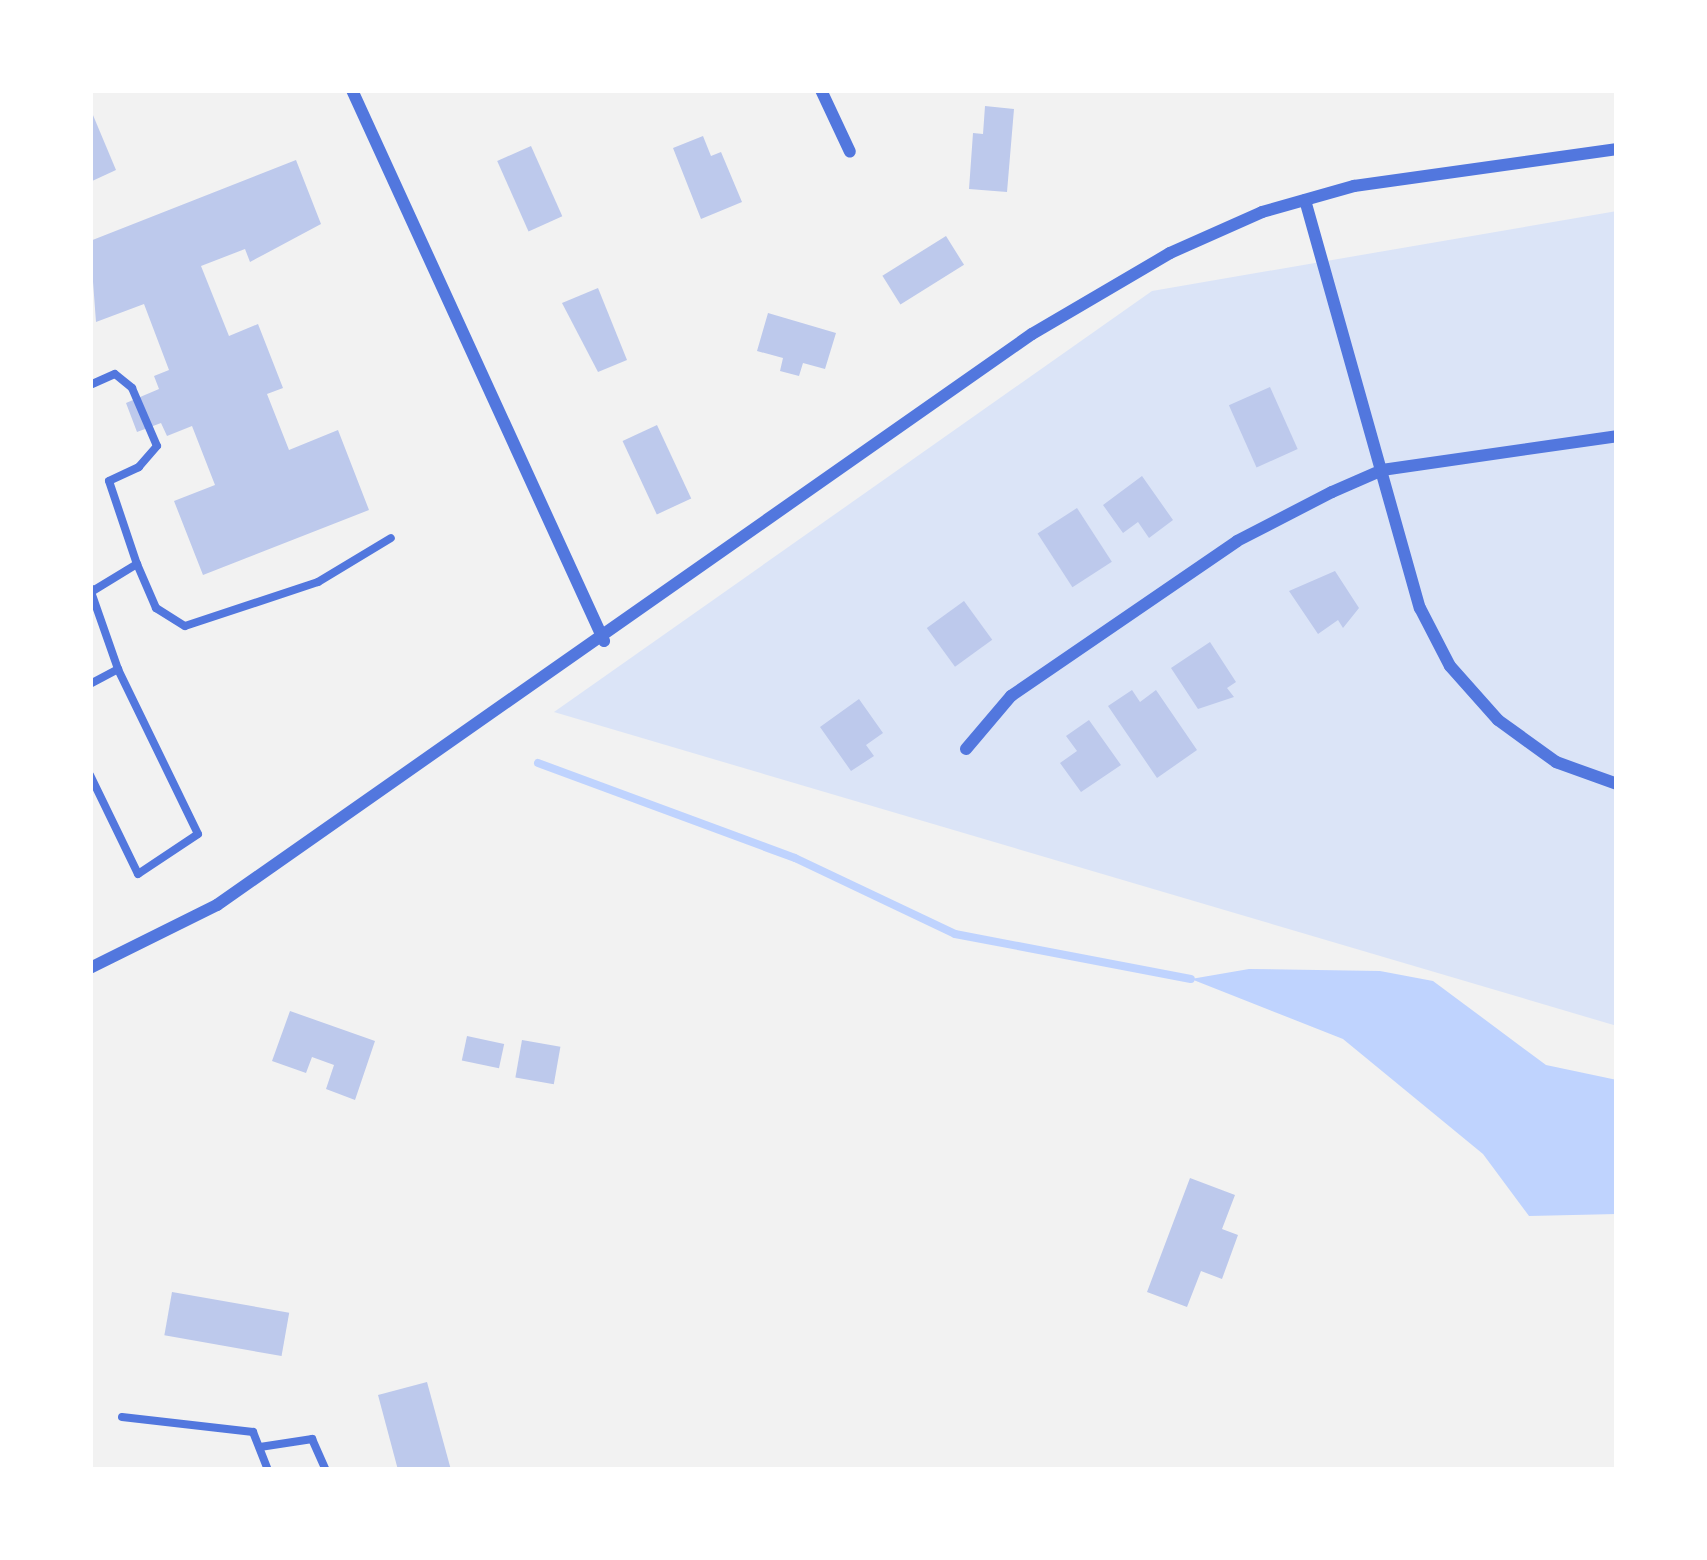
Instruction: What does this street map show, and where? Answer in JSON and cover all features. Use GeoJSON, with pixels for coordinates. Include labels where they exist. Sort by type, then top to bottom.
{"type":"FeatureCollection","features":[{"type":"Feature","properties":{"kind":"street"},"geometry":{"type":"LineString","coordinates":[[352,90],[604,641]]}},
{"type":"Feature","properties":{"kind":"street"},"geometry":{"type":"LineString","coordinates":[[821,90],[850,152]]}},
{"type":"Feature","properties":{"kind":"street"},"geometry":{"type":"LineString","coordinates":[[90,968],[217,905],[604,641],[1033,334],[1169,253],[1354,186],[1617,149]]}},
{"type":"Feature","properties":{"kind":"street"},"geometry":{"type":"LineString","coordinates":[[1305,200],[1420,608],[1450,666],[1498,721],[1556,761],[1617,784]]}},
{"type":"Feature","properties":{"kind":"street"},"geometry":{"type":"LineString","coordinates":[[966,749],[1011,696],[1238,541],[1382,470],[1617,436]]}},
{"type":"Feature","properties":{"kind":"lane"},"geometry":{"type":"LineString","coordinates":[[90,385],[115,374],[131,388],[157,446],[139,467],[109,481],[157,608],[184,626],[318,582],[391,538]]}},
{"type":"Feature","properties":{"kind":"lane"},"geometry":{"type":"LineString","coordinates":[[90,775],[138,874],[198,834],[118,669],[90,591],[137,564]]}},
{"type":"Feature","properties":{"kind":"lane"},"geometry":{"type":"LineString","coordinates":[[90,684],[118,669]]}},
{"type":"Feature","properties":{"kind":"lane"},"geometry":{"type":"LineString","coordinates":[[122,1417],[253,1432],[268,1470]]}},
{"type":"Feature","properties":{"kind":"lane"},"geometry":{"type":"LineString","coordinates":[[260,1448],[312,1439],[326,1470]]}},
{"type":"Feature","properties":{"kind":"shaded area"},"geometry":{"type":"Polygon","coordinates":[[[1617,211],[1617,1026],[554,712],[1152,291],[1617,211]]]}},
{"type":"Feature","properties":{"kind":"water"},"geometry":{"type":"Polygon","coordinates":[[[1249,969],[1380,971],[1433,981],[1546,1065],[1617,1080],[1617,1214],[1529,1216],[1483,1154],[1343,1039],[1191,979],[1249,969]]]}},
{"type":"Feature","properties":{"kind":"building"},"geometry":{"type":"Polygon","coordinates":[[[985,106],[1014,109],[1007,192],[969,189],[973,133],[983,134],[985,106]]]}},
{"type":"Feature","properties":{"kind":"building"},"geometry":{"type":"Polygon","coordinates":[[[90,108],[116,170],[90,182],[90,108]]]}},
{"type":"Feature","properties":{"kind":"building"},"geometry":{"type":"Polygon","coordinates":[[[703,136],[711,156],[721,152],[742,202],[701,219],[673,148],[703,136]]]}},
{"type":"Feature","properties":{"kind":"building"},"geometry":{"type":"Polygon","coordinates":[[[531,146],[562,216],[529,231],[497,161],[531,146]]]}},
{"type":"Feature","properties":{"kind":"building"},"geometry":{"type":"Polygon","coordinates":[[[296,160],[321,224],[250,262],[245,249],[201,266],[229,336],[258,324],[283,388],[267,394],[289,450],[338,430],[369,510],[203,575],[174,501],[215,485],[192,426],[167,436],[161,423],[137,432],[126,403],[159,389],[154,376],[169,370],[144,304],[96,322],[90,241],[296,160]]]}},
{"type":"Feature","properties":{"kind":"building"},"geometry":{"type":"Polygon","coordinates":[[[946,236],[964,265],[900,305],[882,276],[946,236]]]}},
{"type":"Feature","properties":{"kind":"building"},"geometry":{"type":"Polygon","coordinates":[[[598,288],[627,360],[598,372],[562,303],[598,288]]]}},
{"type":"Feature","properties":{"kind":"building"},"geometry":{"type":"Polygon","coordinates":[[[768,313],[836,333],[825,369],[803,363],[799,376],[780,371],[783,358],[757,351],[768,313]]]}},
{"type":"Feature","properties":{"kind":"building"},"geometry":{"type":"Polygon","coordinates":[[[1270,387],[1298,449],[1257,467],[1229,405],[1270,387]]]}},
{"type":"Feature","properties":{"kind":"building"},"geometry":{"type":"Polygon","coordinates":[[[657,425],[691,498],[657,514],[623,441],[657,425]]]}},
{"type":"Feature","properties":{"kind":"building"},"geometry":{"type":"Polygon","coordinates":[[[1142,476],[1173,520],[1149,538],[1138,522],[1123,533],[1103,505],[1142,476]]]}},
{"type":"Feature","properties":{"kind":"building"},"geometry":{"type":"Polygon","coordinates":[[[1077,508],[1112,562],[1072,587],[1038,534],[1077,508]]]}},
{"type":"Feature","properties":{"kind":"building"},"geometry":{"type":"Polygon","coordinates":[[[1335,571],[1359,608],[1343,628],[1338,620],[1318,634],[1289,591],[1335,571]]]}},
{"type":"Feature","properties":{"kind":"building"},"geometry":{"type":"Polygon","coordinates":[[[964,601],[992,640],[955,667],[927,628],[964,601]]]}},
{"type":"Feature","properties":{"kind":"building"},"geometry":{"type":"Polygon","coordinates":[[[1210,642],[1236,682],[1227,688],[1234,697],[1198,709],[1171,668],[1210,642]]]}},
{"type":"Feature","properties":{"kind":"building"},"geometry":{"type":"Polygon","coordinates":[[[1132,690],[1140,702],[1156,690],[1197,750],[1157,778],[1108,706],[1132,690]]]}},
{"type":"Feature","properties":{"kind":"building"},"geometry":{"type":"Polygon","coordinates":[[[859,699],[883,733],[866,745],[874,756],[851,771],[820,727],[859,699]]]}},
{"type":"Feature","properties":{"kind":"building"},"geometry":{"type":"Polygon","coordinates":[[[1089,720],[1121,765],[1081,792],[1060,763],[1077,751],[1066,736],[1089,720]]]}},
{"type":"Feature","properties":{"kind":"building"},"geometry":{"type":"Polygon","coordinates":[[[290,1011],[375,1041],[355,1100],[326,1089],[334,1065],[312,1057],[306,1073],[272,1061],[290,1011]]]}},
{"type":"Feature","properties":{"kind":"building"},"geometry":{"type":"Polygon","coordinates":[[[467,1036],[504,1044],[499,1068],[462,1060],[467,1036]]]}},
{"type":"Feature","properties":{"kind":"building"},"geometry":{"type":"Polygon","coordinates":[[[522,1040],[560,1047],[554,1084],[515,1077],[522,1040]]]}},
{"type":"Feature","properties":{"kind":"building"},"geometry":{"type":"Polygon","coordinates":[[[1190,1178],[1235,1195],[1222,1229],[1238,1235],[1222,1279],[1201,1271],[1187,1307],[1147,1292],[1190,1178]]]}},
{"type":"Feature","properties":{"kind":"building"},"geometry":{"type":"Polygon","coordinates":[[[172,1292],[289,1313],[282,1356],[164,1335],[172,1292]]]}},
{"type":"Feature","properties":{"kind":"building"},"geometry":{"type":"Polygon","coordinates":[[[427,1382],[451,1470],[398,1470],[378,1395],[427,1382]]]}},
{"type":"Feature","properties":{"kind":"waterway"},"geometry":{"type":"LineString","coordinates":[[538,763],[795,858],[955,934],[1191,979]]}}]}
